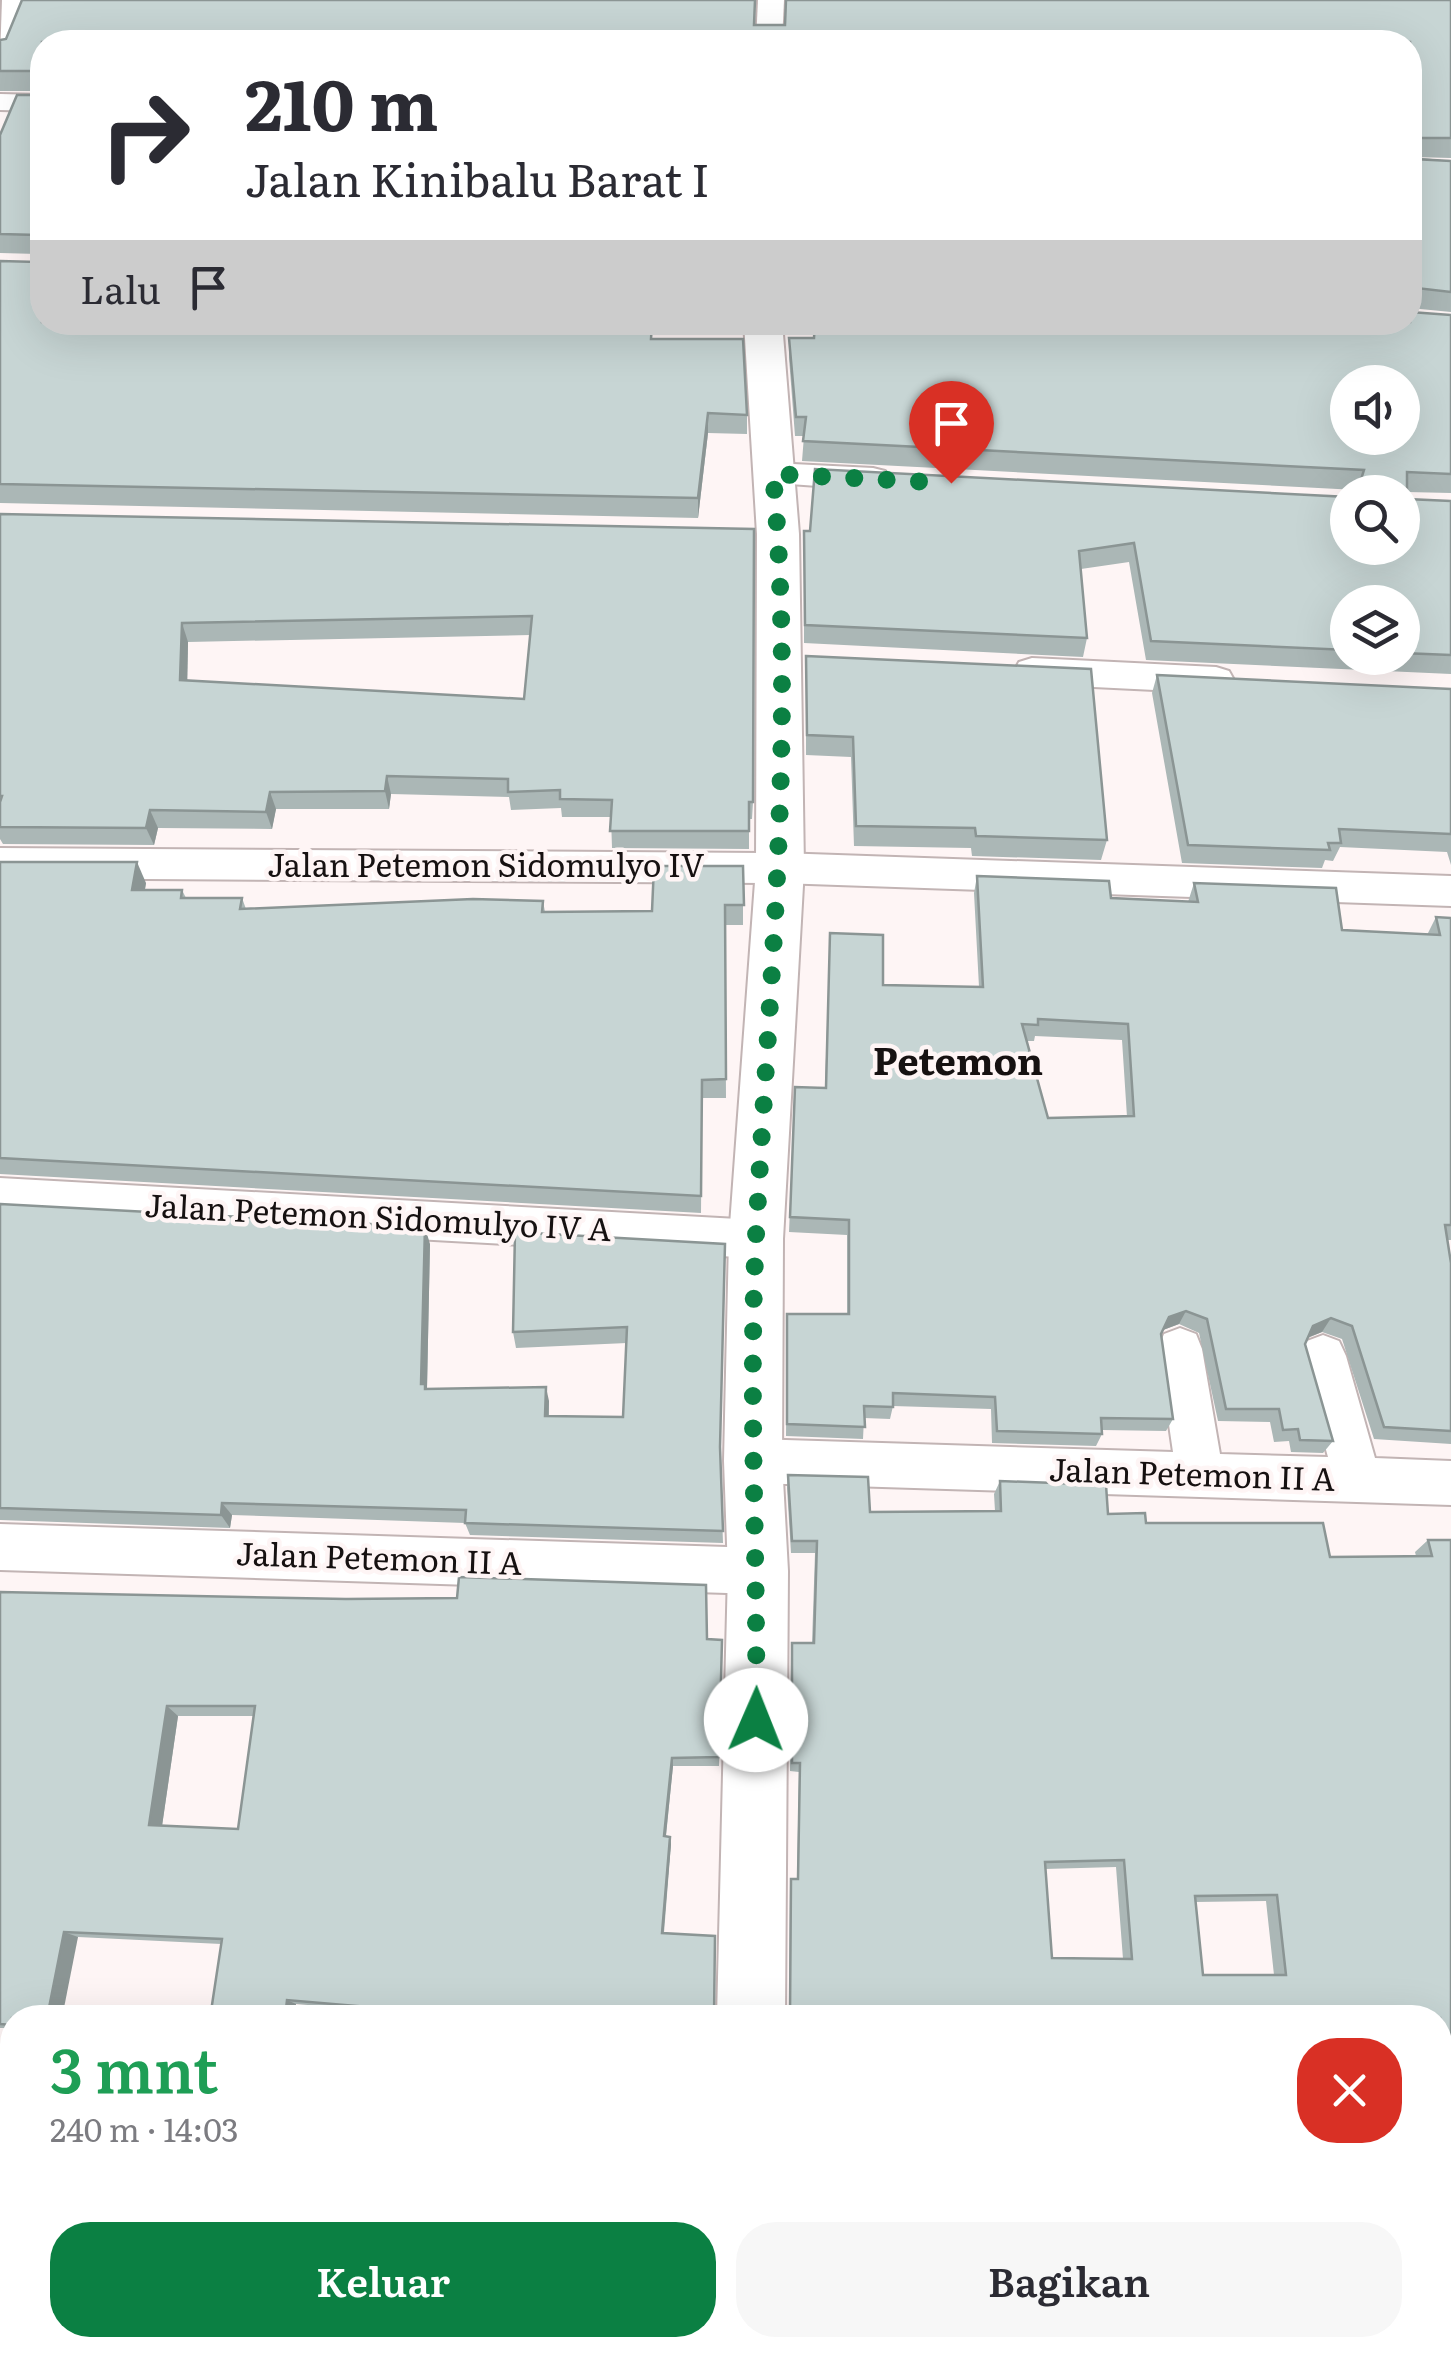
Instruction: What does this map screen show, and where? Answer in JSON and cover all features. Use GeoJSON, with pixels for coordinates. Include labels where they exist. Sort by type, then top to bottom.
{"type":"FeatureCollection","features":[{"type":"Feature","properties":{"kind":"street"},"geometry":{"type":"LineString","coordinates":[[0,48],[18,0]]}},
{"type":"Feature","properties":{"kind":"street"},"geometry":{"type":"LineString","coordinates":[[770,30],[771,0]]}},
{"type":"Feature","properties":{"kind":"street"},"geometry":{"type":"LineString","coordinates":[[0,102],[30,103]]}},
{"type":"Feature","properties":{"kind":"street"},"geometry":{"type":"LineString","coordinates":[[751,2005],[758,1570],[753,1461],[756,1239],[795,660],[761,533],[773,474],[765,335]]}},
{"type":"Feature","properties":{"kind":"street"},"geometry":{"type":"LineString","coordinates":[[773,474],[911,481]]}},
{"type":"Feature","properties":{"kind":"street"},"geometry":{"type":"LineString","coordinates":[[1004,670],[1257,682]]}},
{"type":"Feature","properties":{"kind":"street","name":"Jalan Petemon Sidomulyo IV"},"geometry":{"type":"LineString","coordinates":[[0,863],[780,868],[1451,891]]}},
{"type":"Feature","properties":{"kind":"street","name":"Jalan Petemon Sidomulyo IV A"},"geometry":{"type":"LineString","coordinates":[[0,1197],[756,1239]]}},
{"type":"Feature","properties":{"kind":"street"},"geometry":{"type":"LineString","coordinates":[[1180,1349],[1200,1476]]}},
{"type":"Feature","properties":{"kind":"street"},"geometry":{"type":"LineString","coordinates":[[1323,1356],[1358,1480]]}},
{"type":"Feature","properties":{"kind":"street","name":"Jalan Petemon II A"},"geometry":{"type":"LineString","coordinates":[[753,1461],[1451,1483]]}},
{"type":"Feature","properties":{"kind":"street","name":"Jalan Petemon II A"},"geometry":{"type":"LineString","coordinates":[[0,1547],[758,1570]]}},
{"type":"Feature","properties":{"kind":"building"},"geometry":{"type":"Polygon","coordinates":[[[22,0],[755,0],[754,25],[785,25],[786,0],[1451,0],[1451,138],[1422,138],[1422,30],[30,30],[30,71],[0,71],[0,40],[6,39],[22,0]]]}},
{"type":"Feature","properties":{"kind":"building"},"geometry":{"type":"Polygon","coordinates":[[[17,95],[30,95],[30,235],[0,234],[0,135],[17,95]]]}},
{"type":"Feature","properties":{"kind":"building"},"geometry":{"type":"Polygon","coordinates":[[[1422,159],[1451,161],[1451,292],[1422,289],[1422,159]]]}},
{"type":"Feature","properties":{"kind":"building"},"geometry":{"type":"Polygon","coordinates":[[[0,261],[30,262],[30,335],[651,335],[651,339],[743,339],[747,415],[708,413],[698,498],[0,484],[0,261]]]}},
{"type":"Feature","properties":{"kind":"building"},"geometry":{"type":"Polygon","coordinates":[[[1422,313],[1451,315],[1451,474],[1362,475],[1364,470],[803,441],[806,417],[796,417],[789,338],[1422,335],[1422,313]]]}},
{"type":"Feature","properties":{"kind":"building"},"geometry":{"type":"Polygon","coordinates":[[[815,469],[1330,496],[1330,565],[1420,565],[1420,500],[1451,501],[1451,655],[1420,654],[1420,585],[1330,585],[1330,649],[1151,641],[1134,543],[1079,551],[1087,638],[805,625],[804,531],[810,531],[815,469]]]}},
{"type":"Feature","properties":{"kind":"building"},"geometry":{"type":"Polygon","coordinates":[[[0,514],[754,529],[753,802],[749,802],[749,831],[610,831],[612,800],[560,799],[560,790],[508,792],[508,779],[387,776],[385,791],[270,792],[266,812],[150,810],[146,828],[0,827],[0,514]],[[532,616],[182,623],[180,680],[524,699],[532,616]]]}},
{"type":"Feature","properties":{"kind":"building"},"geometry":{"type":"Polygon","coordinates":[[[806,656],[1091,669],[1107,840],[976,836],[975,828],[856,826],[853,737],[807,735],[806,656]]]}},
{"type":"Feature","properties":{"kind":"building"},"geometry":{"type":"Polygon","coordinates":[[[1157,675],[1451,689],[1451,834],[1339,829],[1341,843],[1328,843],[1330,850],[1188,845],[1157,675]]]}},
{"type":"Feature","properties":{"kind":"building"},"geometry":{"type":"Polygon","coordinates":[[[0,862],[137,862],[132,890],[182,890],[181,898],[242,898],[240,909],[473,899],[543,901],[542,912],[652,911],[654,866],[743,866],[744,905],[725,905],[726,1079],[702,1080],[701,1196],[0,1158],[0,862]]]}},
{"type":"Feature","properties":{"kind":"building"},"geometry":{"type":"Polygon","coordinates":[[[977,876],[1109,881],[1111,898],[1198,902],[1194,883],[1336,888],[1342,930],[1440,935],[1436,917],[1451,918],[1451,1225],[1445,1225],[1451,1263],[1451,1431],[1384,1427],[1352,1326],[1331,1318],[1313,1326],[1305,1344],[1333,1441],[1300,1440],[1298,1429],[1283,1430],[1279,1409],[1226,1409],[1207,1319],[1186,1311],[1169,1317],[1161,1334],[1173,1419],[1101,1418],[1102,1434],[997,1431],[995,1397],[893,1393],[893,1407],[864,1406],[865,1427],[787,1424],[787,1314],[849,1314],[849,1220],[790,1217],[795,1087],[826,1088],[830,933],[883,935],[883,985],[983,987],[977,876]],[[1038,1019],[1038,1025],[1022,1024],[1048,1118],[1134,1116],[1128,1024],[1038,1019]]]}},
{"type":"Feature","properties":{"kind":"building"},"geometry":{"type":"Polygon","coordinates":[[[0,1204],[425,1227],[421,1384],[425,1384],[425,1389],[546,1387],[545,1416],[623,1417],[627,1327],[513,1332],[515,1232],[725,1244],[720,1447],[723,1531],[465,1523],[466,1510],[222,1503],[221,1515],[0,1508],[0,1204]]]}},
{"type":"Feature","properties":{"kind":"building"},"geometry":{"type":"Polygon","coordinates":[[[788,1475],[868,1477],[870,1512],[1001,1511],[1000,1481],[1106,1485],[1108,1514],[1145,1513],[1146,1523],[1323,1523],[1330,1557],[1432,1556],[1428,1540],[1451,1540],[1451,2005],[790,2005],[791,1879],[798,1879],[800,1763],[792,1763],[792,1643],[814,1643],[817,1541],[792,1541],[788,1475]],[[1124,1860],[1045,1862],[1052,1958],[1132,1959],[1124,1860]],[[1277,1895],[1195,1896],[1203,1975],[1286,1975],[1277,1895]]]}},
{"type":"Feature","properties":{"kind":"building"},"geometry":{"type":"Polygon","coordinates":[[[459,1577],[706,1585],[707,1639],[722,1640],[719,1757],[672,1758],[664,1836],[670,1837],[662,1933],[715,1936],[714,2005],[345,2005],[287,2000],[286,2005],[212,2005],[222,1939],[64,1932],[50,2005],[0,2005],[0,1592],[457,1598],[459,1577]],[[167,1706],[149,1825],[238,1829],[255,1706],[167,1706]]]}},
{"type":"Feature","properties":{"kind":"district","name":"Petemon"},"geometry":{"type":"Point","coordinates":[958,1062]}},
{"type":"Feature","properties":{"kind":"route"},"geometry":{"type":"LineString","coordinates":[[756,1720],[756,1239],[780,868],[781,659],[773,474],[951,483]]}}]}
